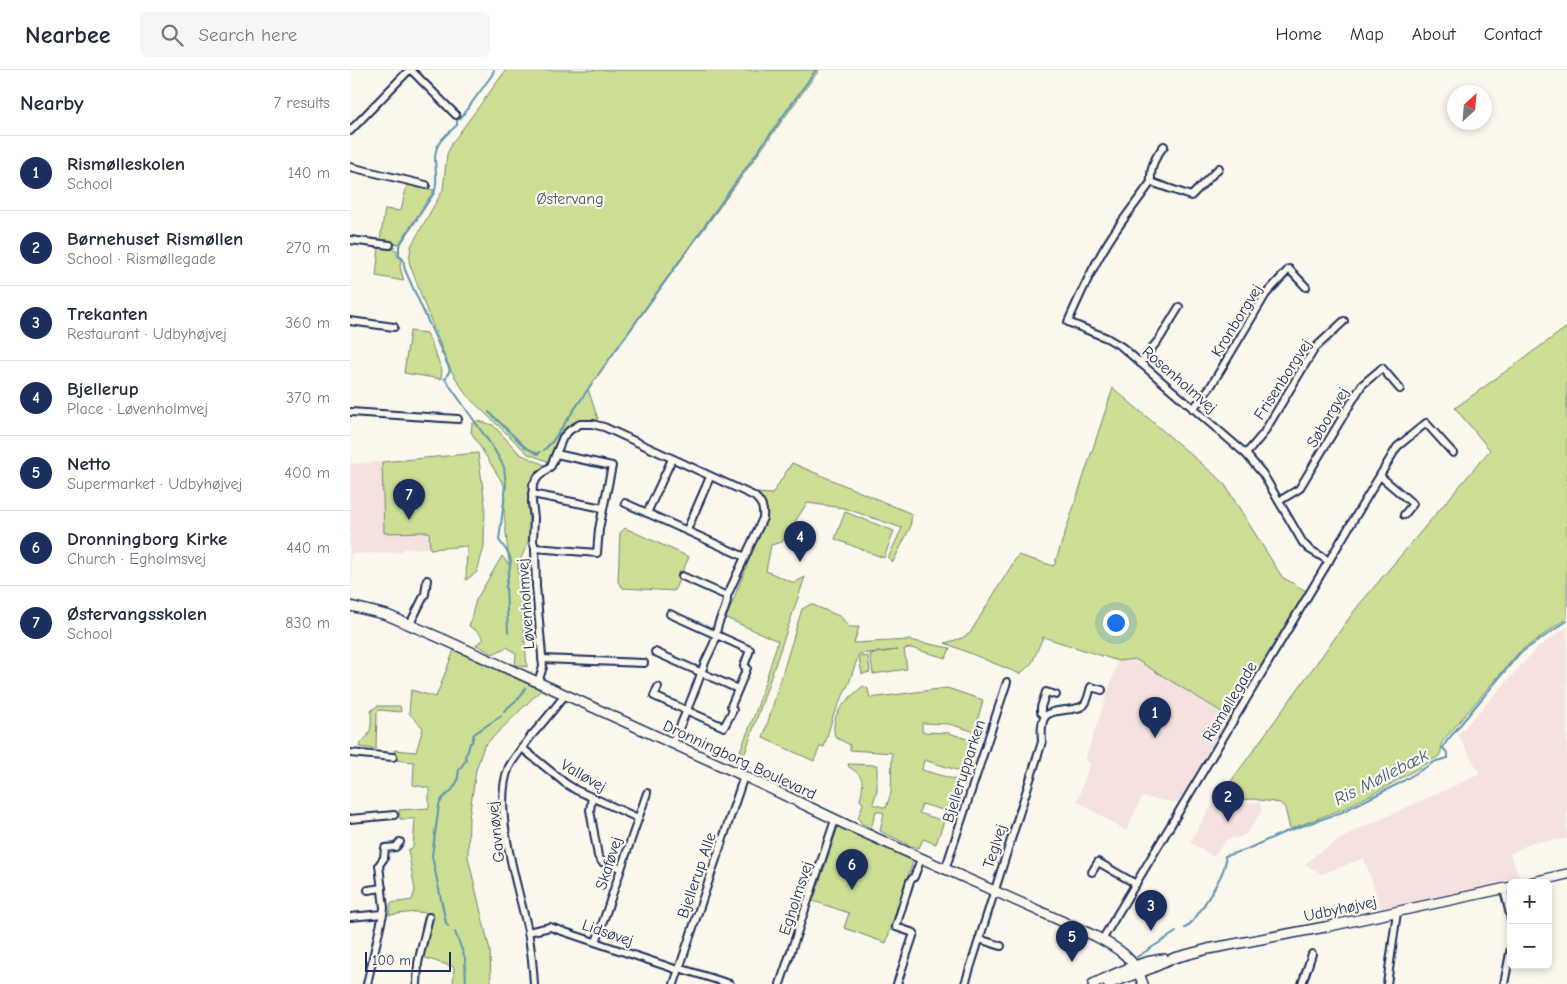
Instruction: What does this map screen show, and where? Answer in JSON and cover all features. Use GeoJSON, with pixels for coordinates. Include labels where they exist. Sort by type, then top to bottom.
{"type":"FeatureCollection","features":[{"type":"Feature","properties":{"kind":"street"},"geometry":{"type":"LineString","coordinates":[[350,131],[410,70],[456,115]]}},
{"type":"Feature","properties":{"kind":"street"},"geometry":{"type":"LineString","coordinates":[[1164,146],[1155,157],[1150,174],[1152,182],[1192,196],[1219,168]]}},
{"type":"Feature","properties":{"kind":"street"},"geometry":{"type":"LineString","coordinates":[[350,167],[426,184]]}},
{"type":"Feature","properties":{"kind":"street","name":"Rosenholmvej"},"geometry":{"type":"LineString","coordinates":[[1152,182],[1120,224],[1089,276],[1068,322],[1107,338],[1122,347],[1246,454],[1263,474],[1303,543],[1309,549],[1329,561]]}},
{"type":"Feature","properties":{"kind":"street"},"geometry":{"type":"LineString","coordinates":[[350,240],[390,245]]}},
{"type":"Feature","properties":{"kind":"street","name":"Kronborgvej"},"geometry":{"type":"LineString","coordinates":[[1193,409],[1211,386],[1266,294],[1289,268],[1306,287]]}},
{"type":"Feature","properties":{"kind":"street"},"geometry":{"type":"LineString","coordinates":[[1140,363],[1160,338],[1179,307]]}},
{"type":"Feature","properties":{"kind":"street"},"geometry":{"type":"LineString","coordinates":[[350,321],[394,327]]}},
{"type":"Feature","properties":{"kind":"street","name":"Frisenborgvej"},"geometry":{"type":"LineString","coordinates":[[1246,454],[1263,434],[1315,348],[1344,321]]}},
{"type":"Feature","properties":{"kind":"street","name":"Søborgvej"},"geometry":{"type":"LineString","coordinates":[[1279,501],[1299,489],[1362,385],[1382,368],[1400,389]]}},
{"type":"Feature","properties":{"kind":"street"},"geometry":{"type":"LineString","coordinates":[[350,412],[458,420]]}},
{"type":"Feature","properties":{"kind":"street","name":"Rismøllegade"},"geometry":{"type":"LineString","coordinates":[[1102,940],[1397,448],[1426,423],[1453,453]]}},
{"type":"Feature","properties":{"kind":"street"},"geometry":{"type":"LineString","coordinates":[[603,508],[532,494],[533,485],[538,476],[551,466],[563,437],[580,424],[604,427],[754,496],[764,509],[764,518],[727,596],[727,604],[716,629],[716,636],[672,744]]}},
{"type":"Feature","properties":{"kind":"street","name":"Løvenholmvej"},"geometry":{"type":"LineString","coordinates":[[535,548],[597,552],[599,529],[612,466],[556,454]]}},
{"type":"Feature","properties":{"kind":"street"},"geometry":{"type":"LineString","coordinates":[[647,513],[672,459]]}},
{"type":"Feature","properties":{"kind":"street"},"geometry":{"type":"LineString","coordinates":[[1380,476],[1413,504],[1404,515]]}},
{"type":"Feature","properties":{"kind":"street"},"geometry":{"type":"LineString","coordinates":[[687,530],[710,477]]}},
{"type":"Feature","properties":{"kind":"street","name":"Løvenholmvej"},"geometry":{"type":"LineString","coordinates":[[532,494],[533,541],[543,667],[538,682]]}},
{"type":"Feature","properties":{"kind":"street"},"geometry":{"type":"LineString","coordinates":[[625,503],[745,557]]}},
{"type":"Feature","properties":{"kind":"street"},"geometry":{"type":"LineString","coordinates":[[682,576],[727,596]]}},
{"type":"Feature","properties":{"kind":"street"},"geometry":{"type":"LineString","coordinates":[[410,624],[425,594],[427,580]]}},
{"type":"Feature","properties":{"kind":"street","name":"Dronningborg Boulevard"},"geometry":{"type":"LineString","coordinates":[[350,606],[387,615],[410,624],[744,776],[835,820],[1102,940],[1114,947],[1134,971]]}},
{"type":"Feature","properties":{"kind":"street"},"geometry":{"type":"LineString","coordinates":[[658,687],[654,696],[724,728],[733,710],[731,706],[747,668],[744,666],[750,650],[670,614]]}},
{"type":"Feature","properties":{"kind":"street"},"geometry":{"type":"LineString","coordinates":[[655,652],[738,689]]}},
{"type":"Feature","properties":{"kind":"street","name":"Løvenholmvej"},"geometry":{"type":"LineString","coordinates":[[542,659],[644,663]]}},
{"type":"Feature","properties":{"kind":"street","name":"Bjellerupparken"},"geometry":{"type":"LineString","coordinates":[[945,870],[1007,682]]}},
{"type":"Feature","properties":{"kind":"street"},"geometry":{"type":"LineString","coordinates":[[1045,716],[1052,711],[1080,708],[1086,704],[1091,687],[1102,690]]}},
{"type":"Feature","properties":{"kind":"street","name":"Teglvej"},"geometry":{"type":"LineString","coordinates":[[965,984],[1042,742],[1042,722],[1045,716],[1041,707],[1046,692],[1056,695]]}},
{"type":"Feature","properties":{"kind":"street","name":"Gavnøvej"},"geometry":{"type":"LineString","coordinates":[[534,984],[533,962],[528,932],[507,840],[504,803],[506,775],[522,748],[565,695]]}},
{"type":"Feature","properties":{"kind":"street","name":"Valløvej"},"geometry":{"type":"LineString","coordinates":[[522,748],[565,783],[592,798],[638,818]]}},
{"type":"Feature","properties":{"kind":"street"},"geometry":{"type":"LineString","coordinates":[[350,753],[393,757]]}},
{"type":"Feature","properties":{"kind":"street","name":"Bjellerup Alle"},"geometry":{"type":"LineString","coordinates":[[674,984],[744,776]]}},
{"type":"Feature","properties":{"kind":"street","name":"Skaføvej"},"geometry":{"type":"LineString","coordinates":[[596,942],[647,792]]}},
{"type":"Feature","properties":{"kind":"street"},"geometry":{"type":"LineString","coordinates":[[592,798],[590,810],[598,856],[602,862],[621,868]]}},
{"type":"Feature","properties":{"kind":"street"},"geometry":{"type":"LineString","coordinates":[[350,819],[394,816]]}},
{"type":"Feature","properties":{"kind":"street","name":"Egholmsvej"},"geometry":{"type":"LineString","coordinates":[[780,984],[835,820]]}},
{"type":"Feature","properties":{"kind":"street"},"geometry":{"type":"LineString","coordinates":[[367,984],[383,914],[379,865],[384,858],[386,848],[396,847],[400,842]]}},
{"type":"Feature","properties":{"kind":"street"},"geometry":{"type":"LineString","coordinates":[[897,984],[914,933],[896,927],[910,881],[914,878],[921,859]]}},
{"type":"Feature","properties":{"kind":"street"},"geometry":{"type":"LineString","coordinates":[[1092,872],[1098,862],[1136,884]]}},
{"type":"Feature","properties":{"kind":"street"},"geometry":{"type":"LineString","coordinates":[[1546,879],[1567,874]]}},
{"type":"Feature","properties":{"kind":"street"},"geometry":{"type":"LineString","coordinates":[[368,890],[382,888]]}},
{"type":"Feature","properties":{"kind":"street","name":"Udbyhøjvej"},"geometry":{"type":"LineString","coordinates":[[1108,984],[1159,959],[1174,958],[1208,949],[1397,912],[1507,888]]}},
{"type":"Feature","properties":{"kind":"street"},"geometry":{"type":"LineString","coordinates":[[1387,984],[1397,912]]}},
{"type":"Feature","properties":{"kind":"street"},"geometry":{"type":"LineString","coordinates":[[350,918],[383,914]]}},
{"type":"Feature","properties":{"kind":"street"},"geometry":{"type":"LineString","coordinates":[[417,984],[419,958],[429,917]]}},
{"type":"Feature","properties":{"kind":"street","name":"Lidsøvej"},"geometry":{"type":"LineString","coordinates":[[528,932],[550,927],[730,984]]}},
{"type":"Feature","properties":{"kind":"street"},"geometry":{"type":"LineString","coordinates":[[979,939],[1001,946]]}},
{"type":"Feature","properties":{"kind":"street"},"geometry":{"type":"LineString","coordinates":[[1302,984],[1312,954]]}},
{"type":"Feature","properties":{"kind":"street"},"geometry":{"type":"LineString","coordinates":[[1504,984],[1507,969]]}},
{"type":"Feature","properties":{"kind":"street"},"geometry":{"type":"LineString","coordinates":[[1134,971],[1137,984]]}},
{"type":"Feature","properties":{"kind":"street"},"geometry":{"type":"LineString","coordinates":[[1134,971],[1143,984]]}},
{"type":"Feature","properties":{"kind":"street","name":"Udbyhøjvej"},"geometry":{"type":"LineString","coordinates":[[1093,984],[1134,971]]}},
{"type":"Feature","properties":{"kind":"shaded area"},"geometry":{"type":"Polygon","coordinates":[[[465,454],[467,546],[351,554],[350,599],[350,464],[465,454]]]}},
{"type":"Feature","properties":{"kind":"shaded area"},"geometry":{"type":"Polygon","coordinates":[[[1567,627],[1567,839],[1533,842],[1510,854],[1520,878],[1507,879],[1507,881],[1381,908],[1364,858],[1322,874],[1305,864],[1318,853],[1353,832],[1480,774],[1458,735],[1537,648],[1567,627]]]}},
{"type":"Feature","properties":{"kind":"shaded area"},"geometry":{"type":"Polygon","coordinates":[[[1135,659],[1230,717],[1178,803],[1142,797],[1126,831],[1077,801],[1090,763],[1085,760],[1118,661],[1135,659]]]}},
{"type":"Feature","properties":{"kind":"shaded area"},"geometry":{"type":"Polygon","coordinates":[[[1214,801],[1260,802],[1262,811],[1247,833],[1240,837],[1227,839],[1213,857],[1190,842],[1214,801]]]}},
{"type":"Feature","properties":{"kind":"green space","name":"Østervang"},"geometry":{"type":"Polygon","coordinates":[[[506,70],[819,70],[588,389],[598,419],[586,420],[570,425],[557,442],[550,462],[528,454],[467,396],[450,369],[409,262],[411,246],[443,190],[447,154],[452,143],[506,70]]]}},
{"type":"Feature","properties":{"kind":"green space"},"geometry":{"type":"Polygon","coordinates":[[[407,184],[434,190],[399,244],[380,240],[385,209],[401,211],[407,184]]]}},
{"type":"Feature","properties":{"kind":"green space"},"geometry":{"type":"Polygon","coordinates":[[[379,248],[397,250],[397,256],[401,258],[400,267],[404,281],[376,276],[379,248]]]}},
{"type":"Feature","properties":{"kind":"green space"},"geometry":{"type":"Polygon","coordinates":[[[1567,327],[1567,618],[1519,652],[1442,742],[1439,756],[1345,808],[1290,829],[1285,808],[1280,803],[1253,799],[1239,800],[1221,795],[1358,606],[1490,450],[1455,408],[1567,327]]]}},
{"type":"Feature","properties":{"kind":"green space"},"geometry":{"type":"Polygon","coordinates":[[[410,331],[427,333],[442,370],[441,379],[404,373],[410,331]]]}},
{"type":"Feature","properties":{"kind":"green space"},"geometry":{"type":"Polygon","coordinates":[[[1113,388],[1223,482],[1282,577],[1306,591],[1230,717],[1135,659],[1118,661],[1043,637],[1032,663],[1020,674],[945,643],[962,638],[970,633],[1018,555],[1054,566],[1113,388]]]}},
{"type":"Feature","properties":{"kind":"green space"},"geometry":{"type":"Polygon","coordinates":[[[478,421],[493,425],[520,454],[547,466],[531,482],[528,504],[530,538],[518,565],[527,667],[515,665],[516,654],[507,647],[493,654],[476,645],[484,639],[469,626],[476,600],[502,556],[509,565],[504,512],[504,485],[471,432],[472,424],[478,421]]]}},
{"type":"Feature","properties":{"kind":"green space"},"geometry":{"type":"Polygon","coordinates":[[[478,453],[485,504],[484,547],[477,572],[466,580],[467,546],[430,549],[429,532],[384,533],[382,462],[478,453]]]}},
{"type":"Feature","properties":{"kind":"green space"},"geometry":{"type":"Polygon","coordinates":[[[792,463],[912,514],[910,528],[893,562],[888,558],[902,528],[844,508],[807,503],[782,542],[771,545],[766,571],[794,583],[805,577],[745,753],[740,751],[756,711],[778,641],[726,618],[766,517],[763,504],[755,493],[772,494],[792,463]]]}},
{"type":"Feature","properties":{"kind":"green space"},"geometry":{"type":"Polygon","coordinates":[[[845,512],[894,531],[884,558],[835,539],[845,512]]]}},
{"type":"Feature","properties":{"kind":"green space"},"geometry":{"type":"Polygon","coordinates":[[[625,528],[689,557],[674,591],[623,588],[618,582],[620,533],[625,528]]]}},
{"type":"Feature","properties":{"kind":"green space"},"geometry":{"type":"Polygon","coordinates":[[[811,604],[841,617],[849,627],[859,627],[854,643],[909,640],[950,648],[946,658],[911,648],[904,649],[907,669],[873,674],[870,654],[897,650],[859,654],[849,683],[833,716],[824,747],[820,746],[814,761],[763,738],[802,609],[811,604]]]}},
{"type":"Feature","properties":{"kind":"green space"},"geometry":{"type":"Polygon","coordinates":[[[454,650],[541,690],[484,746],[476,770],[469,818],[468,857],[490,951],[491,984],[453,984],[454,967],[422,957],[431,913],[415,912],[389,915],[391,903],[412,900],[415,890],[408,850],[413,847],[415,819],[400,819],[399,810],[429,808],[429,788],[413,785],[414,762],[394,760],[394,750],[416,752],[423,728],[409,713],[411,690],[436,697],[454,650]]]}},
{"type":"Feature","properties":{"kind":"green space"},"geometry":{"type":"Polygon","coordinates":[[[868,656],[870,672],[862,674],[859,657],[868,656]]]}},
{"type":"Feature","properties":{"kind":"green space"},"geometry":{"type":"Polygon","coordinates":[[[863,686],[868,689],[870,698],[947,688],[983,700],[976,732],[949,724],[922,723],[922,732],[949,733],[970,740],[963,772],[924,760],[922,770],[957,780],[950,812],[922,804],[919,813],[944,821],[936,844],[923,839],[919,848],[880,831],[884,813],[876,811],[871,828],[862,824],[858,818],[863,804],[860,800],[862,781],[861,777],[848,764],[877,765],[877,790],[873,804],[886,808],[891,793],[892,753],[850,750],[850,745],[835,737],[834,728],[837,714],[846,702],[863,686]]]}},
{"type":"Feature","properties":{"kind":"green space"},"geometry":{"type":"Polygon","coordinates":[[[377,706],[400,706],[401,712],[380,710],[377,712],[376,749],[359,747],[369,733],[371,711],[377,706]]]}},
{"type":"Feature","properties":{"kind":"green space"},"geometry":{"type":"Polygon","coordinates":[[[838,827],[913,861],[886,943],[844,928],[849,913],[813,901],[838,827]]]}},
{"type":"Feature","properties":{"kind":"waterway"},"geometry":{"type":"LineString","coordinates":[[494,70],[460,119],[457,119],[457,125],[440,142],[435,154],[436,187],[434,193],[399,246],[399,256],[403,259],[405,270],[450,370],[445,379],[494,449],[504,467],[506,485],[499,540],[509,554],[511,561],[506,586],[508,632]]}},
{"type":"Feature","properties":{"kind":"waterway"},"geometry":{"type":"LineString","coordinates":[[598,375],[816,70]]}},
{"type":"Feature","properties":{"kind":"waterway"},"geometry":{"type":"LineString","coordinates":[[544,450],[552,442],[593,382]]}},
{"type":"Feature","properties":{"kind":"waterway"},"geometry":{"type":"LineString","coordinates":[[489,412],[525,447],[538,454],[540,452]]}},
{"type":"Feature","properties":{"kind":"waterway","name":"Ris Møllebæk"},"geometry":{"type":"LineString","coordinates":[[1185,928],[1202,909],[1214,888],[1223,870],[1225,856],[1342,812],[1398,784],[1436,761],[1448,758],[1448,754],[1443,748],[1446,742],[1519,654],[1567,621]]}},
{"type":"Feature","properties":{"kind":"waterway"},"geometry":{"type":"LineString","coordinates":[[504,711],[520,697],[525,688]]}},
{"type":"Feature","properties":{"kind":"waterway"},"geometry":{"type":"LineString","coordinates":[[448,926],[432,856],[439,805],[457,782],[459,770],[466,760],[465,756],[474,734],[501,716]]}},
{"type":"Feature","properties":{"kind":"waterway"},"geometry":{"type":"LineString","coordinates":[[455,932],[465,958],[466,984]]}},
{"type":"Feature","properties":{"kind":"waterway","name":"Ris Møllebæk"},"geometry":{"type":"LineString","coordinates":[[1137,957],[1176,932]]}},
{"type":"Feature","properties":{"kind":"place","name":"Østervangsskolen"},"geometry":{"type":"Point","coordinates":[409,520]}},
{"type":"Feature","properties":{"kind":"place","name":"Bjellerup"},"geometry":{"type":"Point","coordinates":[800,562]}},
{"type":"Feature","properties":{"kind":"place","name":"Rismølleskolen"},"geometry":{"type":"Point","coordinates":[1155,738]}},
{"type":"Feature","properties":{"kind":"place","name":"Børnehuset Rismøllen"},"geometry":{"type":"Point","coordinates":[1228,822]}},
{"type":"Feature","properties":{"kind":"place","name":"Dronningborg Kirke"},"geometry":{"type":"Point","coordinates":[852,890]}},
{"type":"Feature","properties":{"kind":"place","name":"Trekanten"},"geometry":{"type":"Point","coordinates":[1151,931]}},
{"type":"Feature","properties":{"kind":"place","name":"Netto"},"geometry":{"type":"Point","coordinates":[1072,962]}}]}
